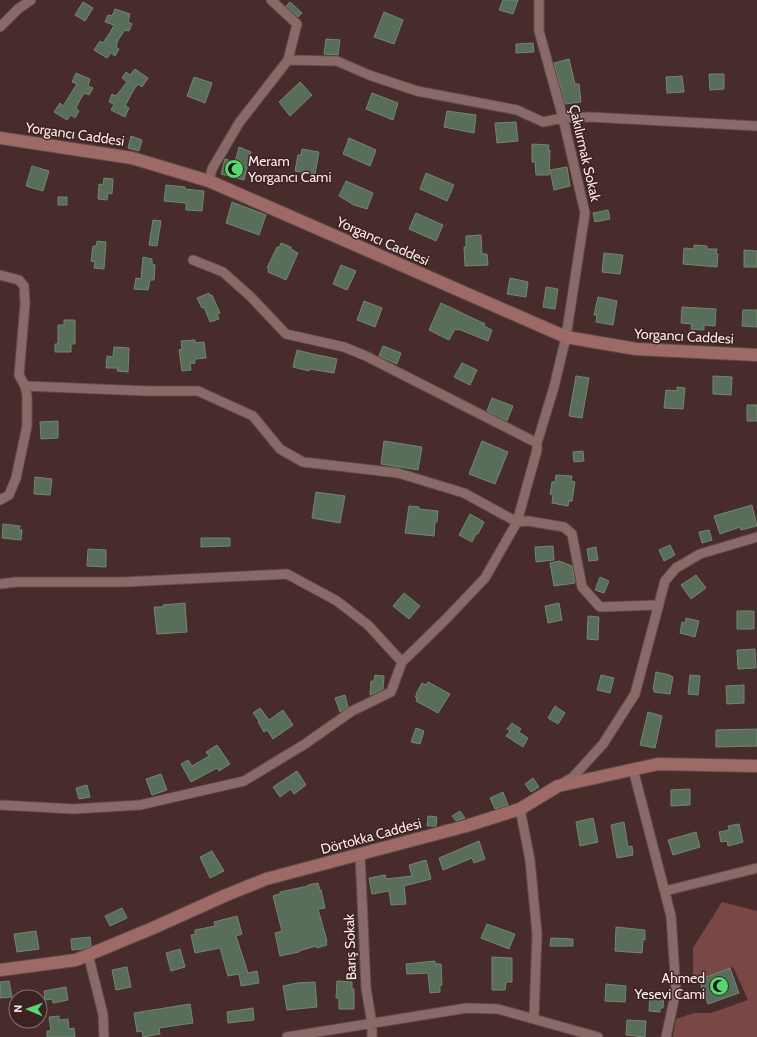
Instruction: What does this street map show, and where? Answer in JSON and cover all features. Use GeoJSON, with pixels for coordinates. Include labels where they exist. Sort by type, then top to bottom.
{"type":"FeatureCollection","features":[{"type":"Feature","properties":{"kind":"street"},"geometry":{"type":"LineString","coordinates":[[0,27],[18,9],[31,0]]}},
{"type":"Feature","properties":{"kind":"street"},"geometry":{"type":"LineString","coordinates":[[209,181],[212,169],[239,123],[288,60],[298,24],[271,0]]}},
{"type":"Feature","properties":{"kind":"street","name":"Çakılırmak Sokak"},"geometry":{"type":"LineString","coordinates":[[402,662],[485,578],[517,522],[538,450],[536,443],[554,387],[566,337],[585,213],[563,118],[539,31],[539,0]]}},
{"type":"Feature","properties":{"kind":"street"},"geometry":{"type":"LineString","coordinates":[[288,60],[337,61],[369,75],[416,91],[517,110],[543,122],[563,118],[590,117],[757,126]]}},
{"type":"Feature","properties":{"kind":"street","name":"Yorgancı Caddesi"},"geometry":{"type":"LineString","coordinates":[[0,138],[132,158],[209,181],[566,337],[636,349],[757,355]]}},
{"type":"Feature","properties":{"kind":"street"},"geometry":{"type":"LineString","coordinates":[[194,260],[223,272],[251,297],[286,334],[344,347],[366,356],[536,443]]}},
{"type":"Feature","properties":{"kind":"street"},"geometry":{"type":"LineString","coordinates":[[0,275],[19,280],[24,286],[25,304],[19,375],[27,396],[27,426],[16,478],[9,495],[0,500]]}},
{"type":"Feature","properties":{"kind":"street"},"geometry":{"type":"LineString","coordinates":[[24,386],[148,391],[198,391],[253,416],[280,449],[303,462],[398,473],[464,493],[517,522],[528,521],[564,526],[572,534],[582,587],[600,607],[658,605]]}},
{"type":"Feature","properties":{"kind":"street"},"geometry":{"type":"LineString","coordinates":[[558,786],[573,776],[602,744],[635,694],[665,581],[676,568],[700,554],[757,537]]}},
{"type":"Feature","properties":{"kind":"street"},"geometry":{"type":"LineString","coordinates":[[0,584],[16,582],[124,582],[287,574],[337,601],[368,625],[402,662],[391,692],[352,711],[305,744],[244,781],[140,806],[74,809],[0,804]]}},
{"type":"Feature","properties":{"kind":"street","name":"Dörtokka Caddesi"},"geometry":{"type":"LineString","coordinates":[[0,970],[76,960],[266,879],[466,826],[520,809],[558,786],[658,764],[757,766]]}},
{"type":"Feature","properties":{"kind":"street"},"geometry":{"type":"LineString","coordinates":[[632,769],[672,916],[676,991],[666,1037]]}},
{"type":"Feature","properties":{"kind":"street"},"geometry":{"type":"LineString","coordinates":[[520,809],[530,860],[537,934],[534,1018]]}},
{"type":"Feature","properties":{"kind":"street","name":"Barış Sokak"},"geometry":{"type":"LineString","coordinates":[[360,854],[366,988],[372,1024],[372,1037]]}},
{"type":"Feature","properties":{"kind":"street"},"geometry":{"type":"LineString","coordinates":[[665,891],[757,868]]}},
{"type":"Feature","properties":{"kind":"street"},"geometry":{"type":"LineString","coordinates":[[88,954],[103,1014],[104,1037]]}},
{"type":"Feature","properties":{"kind":"street"},"geometry":{"type":"LineString","coordinates":[[287,1037],[467,1008],[498,1009],[598,1037]]}},
{"type":"Feature","properties":{"kind":"shaded area"},"geometry":{"type":"Polygon","coordinates":[[[722,902],[757,911],[757,1037],[673,1037],[676,1019],[694,1013],[711,1013],[748,1000],[733,967],[693,983],[693,948],[722,902]]]}},
{"type":"Feature","properties":{"kind":"building"},"geometry":{"type":"Polygon","coordinates":[[[503,0],[518,0],[513,14],[499,10],[503,0]]]}},
{"type":"Feature","properties":{"kind":"building"},"geometry":{"type":"Polygon","coordinates":[[[83,2],[93,8],[85,21],[75,15],[83,2]]]}},
{"type":"Feature","properties":{"kind":"building"},"geometry":{"type":"Polygon","coordinates":[[[290,2],[302,13],[298,17],[286,6],[290,2]]]}},
{"type":"Feature","properties":{"kind":"building"},"geometry":{"type":"Polygon","coordinates":[[[115,9],[130,14],[128,22],[132,24],[129,31],[125,30],[118,40],[116,47],[119,49],[115,56],[111,53],[107,58],[94,50],[100,41],[103,43],[111,31],[114,25],[105,22],[108,15],[112,16],[115,9]]]}},
{"type":"Feature","properties":{"kind":"building"},"geometry":{"type":"Polygon","coordinates":[[[384,12],[403,20],[394,44],[374,37],[384,12]]]}},
{"type":"Feature","properties":{"kind":"building"},"geometry":{"type":"Polygon","coordinates":[[[326,39],[340,40],[338,55],[324,54],[326,39]]]}},
{"type":"Feature","properties":{"kind":"building"},"geometry":{"type":"Polygon","coordinates":[[[533,43],[534,52],[516,53],[516,44],[533,43]]]}},
{"type":"Feature","properties":{"kind":"building"},"geometry":{"type":"Polygon","coordinates":[[[569,59],[575,84],[579,84],[581,102],[565,104],[554,63],[569,59]]]}},
{"type":"Feature","properties":{"kind":"building"},"geometry":{"type":"Polygon","coordinates":[[[135,69],[148,78],[142,87],[138,84],[133,91],[125,106],[129,108],[125,117],[111,110],[114,104],[109,102],[112,94],[116,96],[127,82],[122,78],[126,72],[130,75],[135,69]]]}},
{"type":"Feature","properties":{"kind":"building"},"geometry":{"type":"Polygon","coordinates":[[[76,73],[90,79],[88,86],[93,88],[89,95],[84,93],[76,108],[79,111],[75,118],[71,115],[67,120],[54,112],[60,103],[63,106],[77,84],[72,82],[76,73]]]}},
{"type":"Feature","properties":{"kind":"building"},"geometry":{"type":"Polygon","coordinates":[[[709,74],[724,74],[724,89],[710,90],[709,74]]]}},
{"type":"Feature","properties":{"kind":"building"},"geometry":{"type":"Polygon","coordinates":[[[682,76],[684,92],[667,93],[666,77],[682,76]]]}},
{"type":"Feature","properties":{"kind":"building"},"geometry":{"type":"Polygon","coordinates":[[[194,77],[212,83],[205,103],[187,96],[194,77]]]}},
{"type":"Feature","properties":{"kind":"building"},"geometry":{"type":"Polygon","coordinates":[[[300,82],[312,95],[290,116],[279,102],[300,82]]]}},
{"type":"Feature","properties":{"kind":"building"},"geometry":{"type":"Polygon","coordinates":[[[372,93],[398,103],[393,120],[366,109],[372,93]]]}},
{"type":"Feature","properties":{"kind":"building"},"geometry":{"type":"Polygon","coordinates":[[[447,111],[476,115],[474,133],[444,127],[447,111]]]}},
{"type":"Feature","properties":{"kind":"building"},"geometry":{"type":"Polygon","coordinates":[[[516,122],[518,141],[497,143],[495,123],[516,122]]]}},
{"type":"Feature","properties":{"kind":"building"},"geometry":{"type":"Polygon","coordinates":[[[131,136],[142,140],[139,151],[128,148],[131,136]]]}},
{"type":"Feature","properties":{"kind":"building"},"geometry":{"type":"Polygon","coordinates":[[[349,138],[376,150],[370,166],[343,154],[349,138]]]}},
{"type":"Feature","properties":{"kind":"building"},"geometry":{"type":"Polygon","coordinates":[[[532,144],[549,145],[549,175],[536,175],[535,162],[532,162],[532,144]]]}},
{"type":"Feature","properties":{"kind":"building","name":"Meram Yorgancı Cami"},"geometry":{"type":"Polygon","coordinates":[[[239,147],[251,152],[244,180],[221,174],[225,159],[235,162],[239,147]]]}},
{"type":"Feature","properties":{"kind":"building"},"geometry":{"type":"Polygon","coordinates":[[[302,149],[319,152],[315,174],[295,171],[298,155],[301,155],[302,149]]]}},
{"type":"Feature","properties":{"kind":"building"},"geometry":{"type":"Polygon","coordinates":[[[32,166],[49,171],[43,191],[26,186],[32,166]]]}},
{"type":"Feature","properties":{"kind":"building"},"geometry":{"type":"Polygon","coordinates":[[[567,167],[570,186],[554,190],[550,170],[567,167]]]}},
{"type":"Feature","properties":{"kind":"building"},"geometry":{"type":"Polygon","coordinates":[[[426,173],[454,185],[447,201],[420,189],[426,173]]]}},
{"type":"Feature","properties":{"kind":"building"},"geometry":{"type":"Polygon","coordinates":[[[104,178],[113,179],[112,194],[108,193],[107,200],[98,199],[99,184],[103,185],[104,178]]]}},
{"type":"Feature","properties":{"kind":"building"},"geometry":{"type":"Polygon","coordinates":[[[346,181],[373,193],[367,209],[354,205],[339,196],[346,181]]]}},
{"type":"Feature","properties":{"kind":"building"},"geometry":{"type":"Polygon","coordinates":[[[166,185],[204,191],[202,211],[186,210],[186,203],[164,201],[166,185]]]}},
{"type":"Feature","properties":{"kind":"building"},"geometry":{"type":"Polygon","coordinates":[[[58,197],[67,197],[67,205],[58,205],[58,197]]]}},
{"type":"Feature","properties":{"kind":"building"},"geometry":{"type":"Polygon","coordinates":[[[232,202],[266,215],[259,235],[226,223],[232,202]]]}},
{"type":"Feature","properties":{"kind":"building"},"geometry":{"type":"Polygon","coordinates":[[[608,210],[610,219],[595,222],[593,213],[608,210]]]}},
{"type":"Feature","properties":{"kind":"building"},"geometry":{"type":"Polygon","coordinates":[[[416,213],[443,225],[436,241],[409,229],[416,213]]]}},
{"type":"Feature","properties":{"kind":"building"},"geometry":{"type":"Polygon","coordinates":[[[153,220],[161,221],[157,246],[149,245],[153,220]]]}},
{"type":"Feature","properties":{"kind":"building"},"geometry":{"type":"Polygon","coordinates":[[[481,235],[482,254],[487,254],[488,265],[465,266],[464,247],[466,247],[466,236],[481,235]]]}},
{"type":"Feature","properties":{"kind":"building"},"geometry":{"type":"Polygon","coordinates":[[[97,241],[106,242],[104,269],[94,268],[95,262],[91,261],[93,246],[96,246],[97,241]]]}},
{"type":"Feature","properties":{"kind":"building"},"geometry":{"type":"Polygon","coordinates":[[[281,243],[291,247],[291,249],[298,253],[286,280],[268,272],[269,269],[267,268],[277,247],[279,248],[281,243]]]}},
{"type":"Feature","properties":{"kind":"building"},"geometry":{"type":"Polygon","coordinates":[[[694,245],[707,246],[707,249],[717,249],[717,267],[683,264],[684,248],[694,249],[694,245]]]}},
{"type":"Feature","properties":{"kind":"building"},"geometry":{"type":"Polygon","coordinates":[[[744,250],[757,251],[757,267],[744,267],[744,250]]]}},
{"type":"Feature","properties":{"kind":"building"},"geometry":{"type":"Polygon","coordinates":[[[604,253],[623,255],[620,274],[602,272],[604,253]]]}},
{"type":"Feature","properties":{"kind":"building"},"geometry":{"type":"Polygon","coordinates":[[[143,257],[152,259],[152,264],[155,265],[154,280],[150,280],[148,290],[134,289],[136,278],[141,279],[143,257]]]}},
{"type":"Feature","properties":{"kind":"building"},"geometry":{"type":"Polygon","coordinates":[[[341,265],[356,271],[347,290],[333,284],[341,265]]]}},
{"type":"Feature","properties":{"kind":"building"},"geometry":{"type":"Polygon","coordinates":[[[510,278],[528,282],[526,297],[507,294],[510,278]]]}},
{"type":"Feature","properties":{"kind":"building"},"geometry":{"type":"Polygon","coordinates":[[[546,287],[558,289],[555,309],[543,307],[546,287]]]}},
{"type":"Feature","properties":{"kind":"building"},"geometry":{"type":"Polygon","coordinates":[[[209,293],[210,296],[212,295],[220,313],[217,314],[219,319],[210,322],[204,307],[202,308],[197,298],[209,293]]]}},
{"type":"Feature","properties":{"kind":"building"},"geometry":{"type":"Polygon","coordinates":[[[598,297],[617,301],[613,325],[596,322],[597,315],[594,315],[598,297]]]}},
{"type":"Feature","properties":{"kind":"building"},"geometry":{"type":"Polygon","coordinates":[[[364,301],[382,308],[375,327],[357,320],[364,301]]]}},
{"type":"Feature","properties":{"kind":"building"},"geometry":{"type":"Polygon","coordinates":[[[441,303],[485,324],[484,326],[492,330],[488,341],[458,329],[455,329],[449,340],[429,330],[441,303]]]}},
{"type":"Feature","properties":{"kind":"building"},"geometry":{"type":"Polygon","coordinates":[[[682,307],[716,309],[715,326],[704,325],[704,330],[691,329],[692,324],[681,323],[682,307]]]}},
{"type":"Feature","properties":{"kind":"building"},"geometry":{"type":"Polygon","coordinates":[[[743,310],[757,310],[757,327],[742,326],[743,310]]]}},
{"type":"Feature","properties":{"kind":"building"},"geometry":{"type":"Polygon","coordinates":[[[64,320],[75,320],[75,344],[71,344],[71,352],[55,352],[55,344],[58,344],[58,325],[64,325],[64,320]]]}},
{"type":"Feature","properties":{"kind":"building"},"geometry":{"type":"Polygon","coordinates":[[[195,340],[195,343],[204,342],[206,358],[195,359],[195,363],[190,364],[191,370],[182,371],[179,350],[182,349],[181,341],[195,340]]]}},
{"type":"Feature","properties":{"kind":"building"},"geometry":{"type":"Polygon","coordinates":[[[383,346],[401,353],[397,364],[379,356],[383,346]]]}},
{"type":"Feature","properties":{"kind":"building"},"geometry":{"type":"Polygon","coordinates":[[[114,347],[129,348],[128,372],[117,371],[118,368],[106,368],[107,356],[113,357],[114,347]]]}},
{"type":"Feature","properties":{"kind":"building"},"geometry":{"type":"Polygon","coordinates":[[[297,350],[337,359],[334,373],[310,369],[309,371],[293,367],[297,350]]]}},
{"type":"Feature","properties":{"kind":"building"},"geometry":{"type":"Polygon","coordinates":[[[462,363],[477,370],[470,385],[454,377],[462,363]]]}},
{"type":"Feature","properties":{"kind":"building"},"geometry":{"type":"Polygon","coordinates":[[[576,376],[589,378],[582,418],[569,416],[576,376]]]}},
{"type":"Feature","properties":{"kind":"building"},"geometry":{"type":"Polygon","coordinates":[[[713,376],[732,377],[731,395],[713,394],[713,376]]]}},
{"type":"Feature","properties":{"kind":"building"},"geometry":{"type":"Polygon","coordinates":[[[677,387],[685,388],[683,409],[664,408],[666,390],[677,391],[677,387]]]}},
{"type":"Feature","properties":{"kind":"building"},"geometry":{"type":"Polygon","coordinates":[[[492,398],[513,406],[507,421],[487,411],[492,398]]]}},
{"type":"Feature","properties":{"kind":"building"},"geometry":{"type":"Polygon","coordinates":[[[747,405],[757,405],[757,421],[747,421],[747,405]]]}},
{"type":"Feature","properties":{"kind":"building"},"geometry":{"type":"Polygon","coordinates":[[[58,421],[58,438],[41,439],[40,422],[58,421]]]}},
{"type":"Feature","properties":{"kind":"building"},"geometry":{"type":"Polygon","coordinates":[[[384,441],[422,447],[418,470],[381,464],[384,441]]]}},
{"type":"Feature","properties":{"kind":"building"},"geometry":{"type":"Polygon","coordinates":[[[482,441],[508,452],[495,484],[469,474],[482,441]]]}},
{"type":"Feature","properties":{"kind":"building"},"geometry":{"type":"Polygon","coordinates":[[[583,451],[584,461],[574,462],[573,452],[583,451]]]}},
{"type":"Feature","properties":{"kind":"building"},"geometry":{"type":"Polygon","coordinates":[[[556,475],[572,476],[571,481],[575,482],[572,501],[569,501],[568,506],[552,503],[553,495],[550,494],[552,482],[555,482],[556,475]]]}},
{"type":"Feature","properties":{"kind":"building"},"geometry":{"type":"Polygon","coordinates":[[[35,477],[52,479],[50,495],[34,494],[35,477]]]}},
{"type":"Feature","properties":{"kind":"building"},"geometry":{"type":"Polygon","coordinates":[[[316,492],[345,496],[340,523],[312,518],[316,492]]]}},
{"type":"Feature","properties":{"kind":"building"},"geometry":{"type":"Polygon","coordinates":[[[752,505],[757,526],[741,530],[740,527],[720,534],[714,516],[752,505]]]}},
{"type":"Feature","properties":{"kind":"building"},"geometry":{"type":"Polygon","coordinates":[[[409,506],[419,507],[419,509],[438,511],[437,522],[435,522],[434,536],[405,533],[409,506]]]}},
{"type":"Feature","properties":{"kind":"building"},"geometry":{"type":"Polygon","coordinates":[[[470,514],[484,522],[472,542],[459,535],[470,514]]]}},
{"type":"Feature","properties":{"kind":"building"},"geometry":{"type":"Polygon","coordinates":[[[3,524],[20,526],[19,530],[22,530],[21,540],[2,538],[3,524]]]}},
{"type":"Feature","properties":{"kind":"building"},"geometry":{"type":"Polygon","coordinates":[[[709,530],[712,540],[702,543],[699,532],[709,530]]]}},
{"type":"Feature","properties":{"kind":"building"},"geometry":{"type":"Polygon","coordinates":[[[201,538],[230,538],[230,546],[201,547],[201,538]]]}},
{"type":"Feature","properties":{"kind":"building"},"geometry":{"type":"Polygon","coordinates":[[[670,545],[675,555],[664,561],[659,550],[670,545]]]}},
{"type":"Feature","properties":{"kind":"building"},"geometry":{"type":"Polygon","coordinates":[[[553,546],[554,560],[536,562],[535,547],[553,546]]]}},
{"type":"Feature","properties":{"kind":"building"},"geometry":{"type":"Polygon","coordinates":[[[596,547],[598,560],[589,561],[587,549],[596,547]]]}},
{"type":"Feature","properties":{"kind":"building"},"geometry":{"type":"Polygon","coordinates":[[[88,549],[106,550],[106,567],[87,566],[88,549]]]}},
{"type":"Feature","properties":{"kind":"building"},"geometry":{"type":"Polygon","coordinates":[[[559,561],[572,566],[575,583],[554,586],[550,563],[559,561]]]}},
{"type":"Feature","properties":{"kind":"building"},"geometry":{"type":"Polygon","coordinates":[[[696,575],[706,588],[691,599],[681,585],[696,575]]]}},
{"type":"Feature","properties":{"kind":"building"},"geometry":{"type":"Polygon","coordinates":[[[600,577],[609,581],[604,593],[595,590],[600,577]]]}},
{"type":"Feature","properties":{"kind":"building"},"geometry":{"type":"Polygon","coordinates":[[[404,593],[420,606],[409,619],[393,606],[404,593]]]}},
{"type":"Feature","properties":{"kind":"building"},"geometry":{"type":"Polygon","coordinates":[[[185,603],[187,632],[157,634],[154,607],[185,603]]]}},
{"type":"Feature","properties":{"kind":"building"},"geometry":{"type":"Polygon","coordinates":[[[559,603],[562,620],[548,623],[545,606],[559,603]]]}},
{"type":"Feature","properties":{"kind":"building"},"geometry":{"type":"Polygon","coordinates":[[[737,611],[754,611],[754,629],[737,629],[737,611]]]}},
{"type":"Feature","properties":{"kind":"building"},"geometry":{"type":"Polygon","coordinates":[[[588,616],[599,617],[598,640],[587,639],[588,616]]]}},
{"type":"Feature","properties":{"kind":"building"},"geometry":{"type":"Polygon","coordinates":[[[686,618],[699,621],[695,637],[680,633],[682,622],[685,623],[686,618]]]}},
{"type":"Feature","properties":{"kind":"building"},"geometry":{"type":"Polygon","coordinates":[[[755,649],[756,668],[738,669],[737,650],[755,649]]]}},
{"type":"Feature","properties":{"kind":"building"},"geometry":{"type":"Polygon","coordinates":[[[656,672],[673,677],[670,694],[654,692],[653,689],[656,672]]]}},
{"type":"Feature","properties":{"kind":"building"},"geometry":{"type":"Polygon","coordinates":[[[375,675],[384,676],[383,689],[370,695],[371,681],[374,681],[375,675]]]}},
{"type":"Feature","properties":{"kind":"building"},"geometry":{"type":"Polygon","coordinates":[[[601,675],[614,678],[610,693],[597,690],[601,675]]]}},
{"type":"Feature","properties":{"kind":"building"},"geometry":{"type":"Polygon","coordinates":[[[690,675],[700,676],[698,695],[688,694],[690,675]]]}},
{"type":"Feature","properties":{"kind":"building"},"geometry":{"type":"Polygon","coordinates":[[[428,682],[450,694],[438,713],[416,701],[416,694],[422,683],[426,685],[428,682]]]}},
{"type":"Feature","properties":{"kind":"building"},"geometry":{"type":"Polygon","coordinates":[[[744,685],[744,703],[727,704],[726,686],[744,685]]]}},
{"type":"Feature","properties":{"kind":"building"},"geometry":{"type":"Polygon","coordinates":[[[345,695],[348,707],[340,712],[335,698],[345,695]]]}},
{"type":"Feature","properties":{"kind":"building"},"geometry":{"type":"Polygon","coordinates":[[[555,706],[565,713],[558,724],[548,718],[555,706]]]}},
{"type":"Feature","properties":{"kind":"building"},"geometry":{"type":"Polygon","coordinates":[[[260,708],[269,720],[283,710],[293,725],[273,739],[267,730],[264,732],[253,713],[260,708]]]}},
{"type":"Feature","properties":{"kind":"building"},"geometry":{"type":"Polygon","coordinates":[[[648,712],[662,716],[655,748],[640,745],[648,712]]]}},
{"type":"Feature","properties":{"kind":"building"},"geometry":{"type":"Polygon","coordinates":[[[512,723],[521,729],[519,732],[528,738],[523,747],[506,736],[510,731],[507,729],[512,723]]]}},
{"type":"Feature","properties":{"kind":"building"},"geometry":{"type":"Polygon","coordinates":[[[416,728],[424,731],[420,744],[411,742],[416,728]]]}},
{"type":"Feature","properties":{"kind":"building"},"geometry":{"type":"Polygon","coordinates":[[[757,729],[757,746],[716,747],[716,730],[757,729]]]}},
{"type":"Feature","properties":{"kind":"building"},"geometry":{"type":"Polygon","coordinates":[[[217,745],[230,764],[219,771],[217,768],[191,782],[181,764],[188,760],[192,766],[209,756],[206,752],[217,745]]]}},
{"type":"Feature","properties":{"kind":"building"},"geometry":{"type":"Polygon","coordinates":[[[297,771],[306,785],[294,794],[291,789],[280,797],[273,787],[297,771]]]}},
{"type":"Feature","properties":{"kind":"building"},"geometry":{"type":"Polygon","coordinates":[[[161,774],[167,790],[152,795],[146,779],[161,774]]]}},
{"type":"Feature","properties":{"kind":"building"},"geometry":{"type":"Polygon","coordinates":[[[533,778],[539,787],[531,792],[525,784],[533,778]]]}},
{"type":"Feature","properties":{"kind":"building"},"geometry":{"type":"Polygon","coordinates":[[[87,785],[90,797],[79,799],[76,788],[87,785]]]}},
{"type":"Feature","properties":{"kind":"building"},"geometry":{"type":"Polygon","coordinates":[[[690,789],[690,805],[671,806],[671,790],[690,789]]]}},
{"type":"Feature","properties":{"kind":"building"},"geometry":{"type":"Polygon","coordinates":[[[503,792],[508,805],[495,809],[490,798],[503,792]]]}},
{"type":"Feature","properties":{"kind":"building"},"geometry":{"type":"Polygon","coordinates":[[[460,811],[465,818],[456,821],[452,816],[460,811]]]}},
{"type":"Feature","properties":{"kind":"building"},"geometry":{"type":"Polygon","coordinates":[[[428,816],[437,817],[436,826],[427,826],[428,816]]]}},
{"type":"Feature","properties":{"kind":"building"},"geometry":{"type":"Polygon","coordinates":[[[593,818],[598,842],[580,846],[576,822],[593,818]]]}},
{"type":"Feature","properties":{"kind":"building"},"geometry":{"type":"Polygon","coordinates":[[[624,822],[628,847],[632,846],[633,855],[617,858],[611,825],[624,822]]]}},
{"type":"Feature","properties":{"kind":"building"},"geometry":{"type":"Polygon","coordinates":[[[739,824],[743,842],[728,846],[727,841],[721,842],[719,832],[729,830],[728,826],[739,824]]]}},
{"type":"Feature","properties":{"kind":"building"},"geometry":{"type":"Polygon","coordinates":[[[696,832],[700,847],[673,855],[668,840],[696,832]]]}},
{"type":"Feature","properties":{"kind":"building"},"geometry":{"type":"Polygon","coordinates":[[[479,841],[485,859],[474,863],[472,858],[443,870],[439,858],[479,841]]]}},
{"type":"Feature","properties":{"kind":"building"},"geometry":{"type":"Polygon","coordinates":[[[212,851],[224,871],[210,878],[200,857],[212,851]]]}},
{"type":"Feature","properties":{"kind":"building"},"geometry":{"type":"Polygon","coordinates":[[[426,860],[431,879],[404,886],[406,904],[391,905],[389,891],[372,894],[369,878],[385,875],[386,879],[412,876],[409,865],[426,860]]]}},
{"type":"Feature","properties":{"kind":"building"},"geometry":{"type":"Polygon","coordinates":[[[318,883],[325,908],[318,909],[327,945],[317,948],[316,946],[299,952],[280,956],[275,933],[282,931],[273,896],[280,894],[280,892],[318,883]]]}},
{"type":"Feature","properties":{"kind":"building"},"geometry":{"type":"Polygon","coordinates":[[[122,908],[127,918],[110,926],[105,916],[122,908]]]}},
{"type":"Feature","properties":{"kind":"building"},"geometry":{"type":"Polygon","coordinates":[[[237,916],[242,934],[236,936],[248,973],[257,971],[259,983],[241,986],[239,974],[228,976],[220,948],[195,953],[191,935],[195,934],[195,930],[215,926],[214,922],[237,916]]]}},
{"type":"Feature","properties":{"kind":"building"},"geometry":{"type":"Polygon","coordinates":[[[487,924],[515,934],[509,949],[481,938],[487,924]]]}},
{"type":"Feature","properties":{"kind":"building"},"geometry":{"type":"Polygon","coordinates":[[[616,927],[645,930],[645,940],[643,939],[642,953],[615,951],[616,927]]]}},
{"type":"Feature","properties":{"kind":"building"},"geometry":{"type":"Polygon","coordinates":[[[36,931],[39,949],[17,952],[14,934],[36,931]]]}},
{"type":"Feature","properties":{"kind":"building"},"geometry":{"type":"Polygon","coordinates":[[[90,937],[91,946],[72,950],[71,939],[90,937]]]}},
{"type":"Feature","properties":{"kind":"building"},"geometry":{"type":"Polygon","coordinates":[[[551,938],[573,939],[573,946],[550,946],[551,938]]]}},
{"type":"Feature","properties":{"kind":"building"},"geometry":{"type":"Polygon","coordinates":[[[180,949],[185,967],[171,971],[166,953],[180,949]]]}},
{"type":"Feature","properties":{"kind":"building"},"geometry":{"type":"Polygon","coordinates":[[[492,957],[512,958],[512,982],[506,982],[505,990],[492,990],[492,957]]]}},
{"type":"Feature","properties":{"kind":"building"},"geometry":{"type":"Polygon","coordinates":[[[435,961],[435,964],[441,964],[442,985],[440,985],[440,992],[430,993],[428,973],[407,974],[406,964],[435,961]]]}},
{"type":"Feature","properties":{"kind":"building"},"geometry":{"type":"Polygon","coordinates":[[[127,967],[131,987],[116,990],[112,970],[127,967]]]}},
{"type":"Feature","properties":{"kind":"building","name":"Ahmed Yesevi Cami"},"geometry":{"type":"Polygon","coordinates":[[[730,968],[739,993],[708,1004],[699,980],[730,968]]]}},
{"type":"Feature","properties":{"kind":"building"},"geometry":{"type":"Polygon","coordinates":[[[9,981],[10,989],[8,989],[8,997],[0,998],[0,982],[9,981]]]}},
{"type":"Feature","properties":{"kind":"building"},"geometry":{"type":"Polygon","coordinates":[[[337,981],[352,982],[352,989],[354,989],[354,1009],[339,1009],[339,998],[336,998],[337,981]]]}},
{"type":"Feature","properties":{"kind":"building"},"geometry":{"type":"Polygon","coordinates":[[[315,982],[317,1007],[287,1010],[283,986],[297,983],[315,982]]]}},
{"type":"Feature","properties":{"kind":"building"},"geometry":{"type":"Polygon","coordinates":[[[606,984],[626,986],[625,1002],[605,1001],[606,984]]]}},
{"type":"Feature","properties":{"kind":"building"},"geometry":{"type":"Polygon","coordinates":[[[66,987],[68,1000],[53,1003],[52,999],[48,1000],[48,990],[66,987]]]}},
{"type":"Feature","properties":{"kind":"building"},"geometry":{"type":"Polygon","coordinates":[[[650,993],[664,994],[663,1008],[660,1008],[660,1012],[649,1011],[650,993]]]}},
{"type":"Feature","properties":{"kind":"building"},"geometry":{"type":"Polygon","coordinates":[[[190,1004],[193,1023],[159,1028],[160,1034],[143,1037],[142,1031],[137,1032],[134,1013],[190,1004]]]}},
{"type":"Feature","properties":{"kind":"building"},"geometry":{"type":"Polygon","coordinates":[[[253,1008],[254,1020],[228,1023],[227,1012],[253,1008]]]}},
{"type":"Feature","properties":{"kind":"building"},"geometry":{"type":"Polygon","coordinates":[[[59,1016],[59,1020],[68,1019],[69,1029],[74,1028],[75,1037],[47,1037],[47,1031],[51,1031],[49,1017],[59,1016]]]}},
{"type":"Feature","properties":{"kind":"building"},"geometry":{"type":"Polygon","coordinates":[[[627,1020],[646,1021],[645,1037],[626,1035],[627,1020]]]}},
{"type":"Feature","properties":{"kind":"place","name":"Meram Yorgancı Cami"},"geometry":{"type":"Point","coordinates":[234,169]}},
{"type":"Feature","properties":{"kind":"place","name":"Ahmed Yesevi Cami"},"geometry":{"type":"Point","coordinates":[719,986]}}]}
